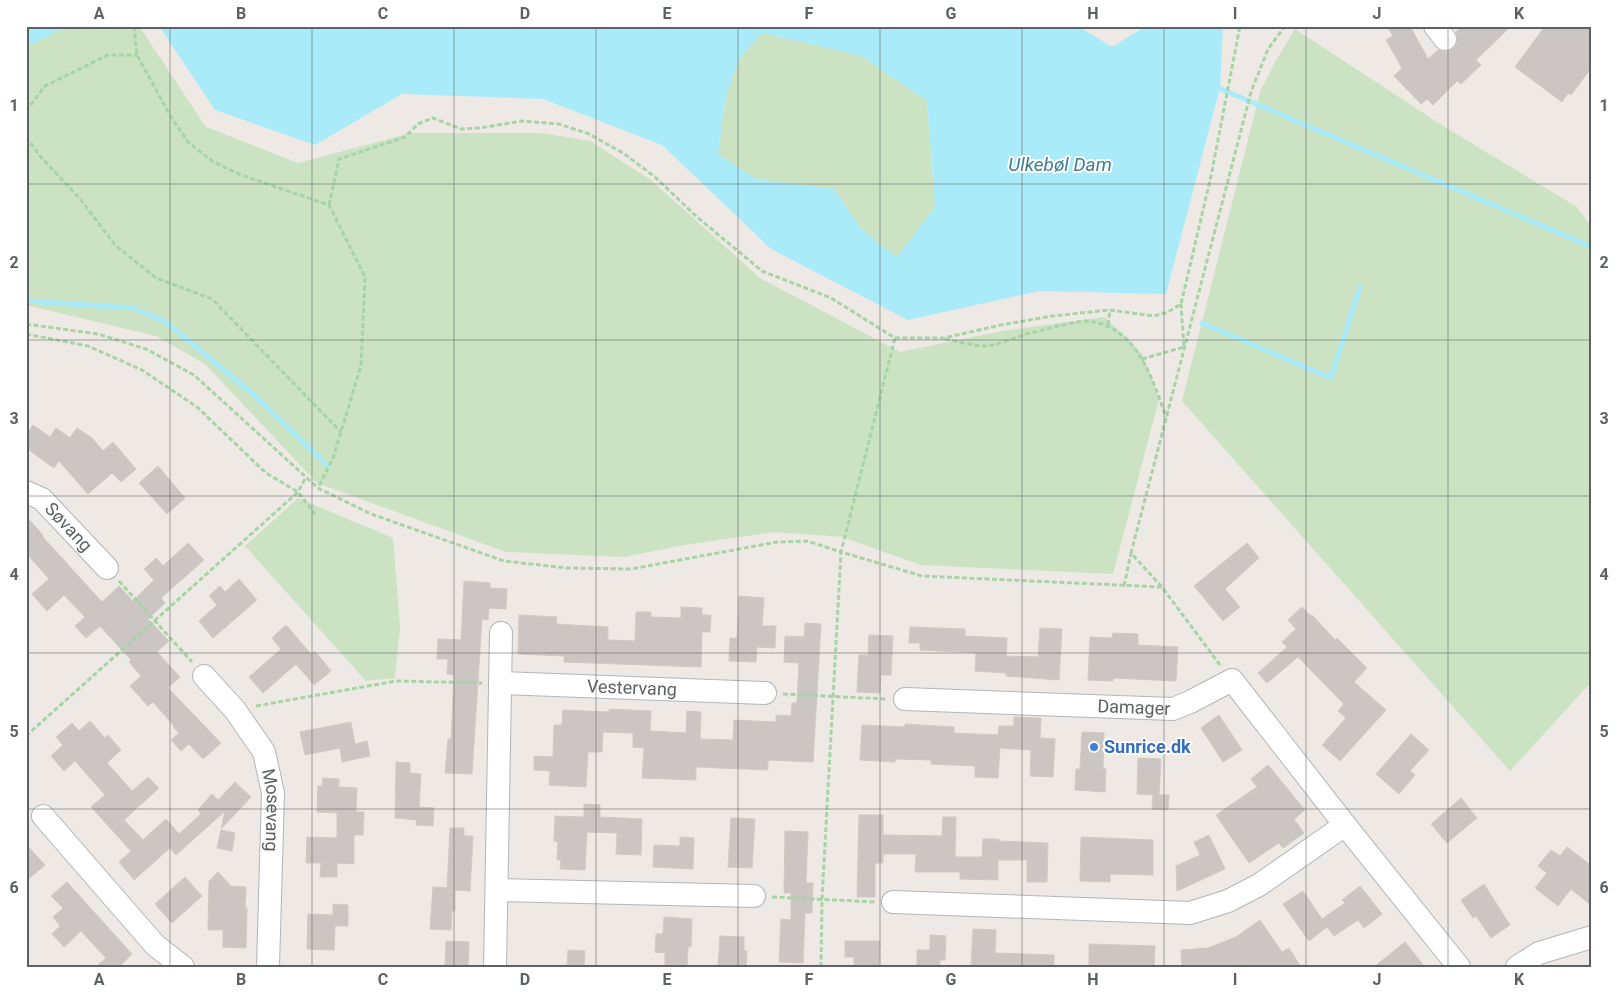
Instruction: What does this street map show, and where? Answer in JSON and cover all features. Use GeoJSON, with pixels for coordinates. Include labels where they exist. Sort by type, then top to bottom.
{"type":"FeatureCollection","features":[{"type":"Feature","properties":{"kind":"street","name":"Søvang"},"geometry":{"type":"LineString","coordinates":[[26,492],[42,499],[106,568]]}},
{"type":"Feature","properties":{"kind":"street"},"geometry":{"type":"LineString","coordinates":[[495,967],[501,633]]}},
{"type":"Feature","properties":{"kind":"street","name":"Mosevang"},"geometry":{"type":"LineString","coordinates":[[204,676],[235,710],[264,752],[273,793],[268,967]]}},
{"type":"Feature","properties":{"kind":"street","name":"Damager"},"geometry":{"type":"LineString","coordinates":[[905,700],[1173,708],[1190,702],[1232,680]]}},
{"type":"Feature","properties":{"kind":"street"},"geometry":{"type":"LineString","coordinates":[[1232,680],[1459,967]]}},
{"type":"Feature","properties":{"kind":"street","name":"Vestervang"},"geometry":{"type":"LineString","coordinates":[[500,683],[765,693]]}},
{"type":"Feature","properties":{"kind":"street"},"geometry":{"type":"LineString","coordinates":[[43,816],[155,945],[183,967]]}},
{"type":"Feature","properties":{"kind":"street"},"geometry":{"type":"LineString","coordinates":[[893,902],[1190,912],[1228,901],[1259,885],[1345,825]]}},
{"type":"Feature","properties":{"kind":"street"},"geometry":{"type":"LineString","coordinates":[[497,890],[754,896]]}},
{"type":"Feature","properties":{"kind":"street"},"geometry":{"type":"LineString","coordinates":[[1517,967],[1539,953],[1592,937]]}},
{"type":"Feature","properties":{"kind":"path"},"geometry":{"type":"LineString","coordinates":[[134,26],[137,56],[171,117],[188,142],[212,161],[241,175],[329,205]]}},
{"type":"Feature","properties":{"kind":"path"},"geometry":{"type":"LineString","coordinates":[[1184,347],[1181,304],[1212,176],[1240,26]]}},
{"type":"Feature","properties":{"kind":"path"},"geometry":{"type":"LineString","coordinates":[[1124,586],[1251,92],[1268,49],[1285,26]]}},
{"type":"Feature","properties":{"kind":"path"},"geometry":{"type":"LineString","coordinates":[[26,111],[45,86],[108,55],[137,56]]}},
{"type":"Feature","properties":{"kind":"path"},"geometry":{"type":"LineString","coordinates":[[318,488],[333,458],[361,366],[365,277],[329,205],[339,159],[405,137],[418,124],[434,118],[461,129],[522,121],[559,124],[589,134],[623,154],[655,177],[697,216],[762,271],[831,298],[894,338],[944,338],[984,347],[1032,332],[1085,321],[1108,325],[1126,338],[1142,359],[1154,382],[1166,418]]}},
{"type":"Feature","properties":{"kind":"path"},"geometry":{"type":"LineString","coordinates":[[26,137],[40,156],[81,200],[115,245],[156,278],[212,299],[341,432]]}},
{"type":"Feature","properties":{"kind":"path"},"geometry":{"type":"LineString","coordinates":[[944,338],[1001,324],[1052,316],[1110,310],[1154,316],[1168,312],[1181,304]]}},
{"type":"Feature","properties":{"kind":"path"},"geometry":{"type":"LineString","coordinates":[[1108,325],[1110,310]]}},
{"type":"Feature","properties":{"kind":"path"},"geometry":{"type":"LineString","coordinates":[[26,324],[98,334],[146,349],[178,366],[194,375],[318,488],[371,514],[504,561],[566,568],[631,569],[777,542],[807,541],[841,552],[894,338]]}},
{"type":"Feature","properties":{"kind":"path"},"geometry":{"type":"LineString","coordinates":[[26,334],[88,346],[142,370],[197,407],[266,473],[298,492],[315,514]]}},
{"type":"Feature","properties":{"kind":"path"},"geometry":{"type":"LineString","coordinates":[[1142,359],[1184,347]]}},
{"type":"Feature","properties":{"kind":"path"},"geometry":{"type":"LineString","coordinates":[[26,736],[298,492],[306,477]]}},
{"type":"Feature","properties":{"kind":"path"},"geometry":{"type":"LineString","coordinates":[[1131,553],[1162,587],[1232,680]]}},
{"type":"Feature","properties":{"kind":"path"},"geometry":{"type":"LineString","coordinates":[[106,568],[204,676]]}},
{"type":"Feature","properties":{"kind":"path"},"geometry":{"type":"LineString","coordinates":[[235,710],[396,681],[500,683]]}},
{"type":"Feature","properties":{"kind":"path"},"geometry":{"type":"LineString","coordinates":[[765,693],[905,700]]}},
{"type":"Feature","properties":{"kind":"path"},"geometry":{"type":"LineString","coordinates":[[754,896],[893,902]]}},
{"type":"Feature","properties":{"kind":"green space"},"geometry":{"type":"Polygon","coordinates":[[[69,26],[135,26],[141,29],[206,127],[298,163],[411,133],[542,133],[590,141],[651,180],[760,278],[900,352],[1002,331],[1105,317],[1142,354],[1159,399],[1113,574],[921,565],[842,537],[775,532],[684,545],[624,557],[506,552],[317,483],[205,364],[156,336],[26,305],[26,47],[69,26]]]}},
{"type":"Feature","properties":{"kind":"green space"},"geometry":{"type":"Polygon","coordinates":[[[1295,29],[1440,124],[1577,207],[1592,228],[1592,341],[1590,342],[1592,344],[1592,681],[1510,771],[1182,401],[1260,92],[1295,29]]]}},
{"type":"Feature","properties":{"kind":"green space"},"geometry":{"type":"Polygon","coordinates":[[[762,33],[862,56],[927,101],[935,207],[897,258],[861,229],[834,189],[755,179],[718,154],[726,95],[740,58],[762,33]]]}},
{"type":"Feature","properties":{"kind":"green space"},"geometry":{"type":"Polygon","coordinates":[[[298,498],[393,538],[400,626],[395,678],[366,681],[245,546],[298,498]]]}},
{"type":"Feature","properties":{"kind":"water"},"geometry":{"type":"Polygon","coordinates":[[[69,26],[26,47],[26,28],[69,26]]]}},
{"type":"Feature","properties":{"kind":"water","name":"Ulkebøl Dam"},"geometry":{"type":"Polygon","coordinates":[[[159,26],[1078,26],[1112,47],[1146,26],[1223,26],[1220,88],[1166,294],[1039,291],[908,320],[771,249],[662,145],[543,99],[402,94],[315,145],[215,110],[159,26]],[[762,33],[740,58],[726,95],[718,154],[756,179],[834,189],[861,229],[897,257],[935,207],[927,101],[862,56],[762,33]]]}},
{"type":"Feature","properties":{"kind":"building"},"geometry":{"type":"Polygon","coordinates":[[[1387,26],[1410,26],[1428,59],[1438,50],[1446,52],[1453,49],[1457,44],[1456,32],[1462,26],[1511,26],[1476,60],[1481,65],[1461,84],[1457,81],[1433,105],[1427,99],[1421,104],[1394,76],[1402,68],[1386,40],[1393,36],[1387,26]]]}},
{"type":"Feature","properties":{"kind":"building"},"geometry":{"type":"Polygon","coordinates":[[[1545,26],[1592,26],[1592,67],[1571,95],[1568,93],[1562,102],[1515,67],[1545,26]]]}},
{"type":"Feature","properties":{"kind":"building"},"geometry":{"type":"Polygon","coordinates":[[[33,425],[50,437],[56,428],[70,438],[77,428],[92,438],[103,451],[113,442],[136,469],[121,482],[112,473],[88,494],[59,461],[54,468],[26,448],[26,435],[33,425]]]}},
{"type":"Feature","properties":{"kind":"building"},"geometry":{"type":"Polygon","coordinates":[[[158,466],[185,498],[167,514],[139,483],[158,466]]]}},
{"type":"Feature","properties":{"kind":"building"},"geometry":{"type":"Polygon","coordinates":[[[26,516],[102,602],[119,586],[133,601],[154,580],[144,569],[156,558],[163,566],[188,543],[204,560],[161,598],[165,603],[148,619],[169,641],[157,652],[180,677],[168,688],[221,743],[203,759],[189,744],[181,751],[171,740],[179,733],[153,702],[148,706],[130,686],[141,676],[129,662],[131,660],[100,626],[86,638],[75,626],[85,617],[64,595],[47,611],[32,594],[49,579],[26,553],[26,516]]]}},
{"type":"Feature","properties":{"kind":"building"},"geometry":{"type":"Polygon","coordinates":[[[1247,543],[1259,558],[1225,589],[1240,607],[1223,621],[1194,586],[1247,543]]]}},
{"type":"Feature","properties":{"kind":"building"},"geometry":{"type":"Polygon","coordinates":[[[239,579],[257,600],[213,638],[199,621],[217,605],[209,596],[220,586],[225,592],[239,579]]]}},
{"type":"Feature","properties":{"kind":"building"},"geometry":{"type":"Polygon","coordinates":[[[464,581],[490,583],[490,588],[507,589],[506,609],[489,608],[488,620],[482,619],[472,774],[445,773],[448,739],[451,739],[454,675],[447,674],[448,659],[437,659],[438,639],[461,640],[464,581]]]}},
{"type":"Feature","properties":{"kind":"building"},"geometry":{"type":"Polygon","coordinates":[[[739,596],[764,598],[762,626],[776,626],[775,648],[757,647],[756,662],[729,661],[730,638],[737,638],[739,596]]]}},
{"type":"Feature","properties":{"kind":"building"},"geometry":{"type":"Polygon","coordinates":[[[681,607],[702,608],[702,615],[711,615],[710,632],[702,632],[701,667],[564,662],[564,656],[518,654],[519,615],[557,617],[556,624],[608,627],[608,640],[635,641],[636,612],[651,612],[651,617],[681,618],[681,607]]]}},
{"type":"Feature","properties":{"kind":"building"},"geometry":{"type":"Polygon","coordinates":[[[1302,607],[1367,668],[1354,682],[1386,710],[1340,761],[1322,745],[1346,718],[1338,711],[1344,704],[1298,657],[1267,683],[1258,673],[1287,647],[1282,642],[1296,629],[1288,620],[1302,607]]]}},
{"type":"Feature","properties":{"kind":"building"},"geometry":{"type":"Polygon","coordinates":[[[805,623],[821,624],[813,762],[768,760],[768,770],[696,767],[696,780],[642,778],[644,748],[633,747],[633,733],[603,732],[602,752],[588,752],[586,787],[549,785],[550,771],[534,770],[534,756],[553,757],[554,725],[562,725],[563,710],[609,712],[609,709],[651,711],[650,731],[686,733],[687,711],[701,712],[700,739],[733,740],[734,720],[776,722],[776,715],[791,716],[792,703],[797,703],[799,663],[784,662],[785,636],[804,637],[805,623]]]}},
{"type":"Feature","properties":{"kind":"building"},"geometry":{"type":"Polygon","coordinates":[[[286,625],[311,654],[315,651],[331,671],[314,685],[296,664],[263,693],[249,677],[281,649],[272,638],[286,625]]]}},
{"type":"Feature","properties":{"kind":"building"},"geometry":{"type":"Polygon","coordinates":[[[910,627],[965,629],[965,636],[1007,638],[1006,656],[1038,657],[1040,628],[1062,629],[1059,680],[1006,676],[1006,673],[975,671],[976,653],[920,650],[920,643],[909,643],[910,627]]]}},
{"type":"Feature","properties":{"kind":"building"},"geometry":{"type":"Polygon","coordinates":[[[1113,633],[1138,634],[1138,645],[1178,647],[1176,681],[1113,678],[1113,681],[1088,680],[1090,637],[1112,638],[1113,633]]]}},
{"type":"Feature","properties":{"kind":"building"},"geometry":{"type":"Polygon","coordinates":[[[869,635],[893,636],[891,675],[881,675],[880,693],[857,692],[859,655],[868,655],[869,635]]]}},
{"type":"Feature","properties":{"kind":"building"},"geometry":{"type":"Polygon","coordinates":[[[1219,715],[1242,750],[1223,762],[1201,728],[1219,715]]]}},
{"type":"Feature","properties":{"kind":"building"},"geometry":{"type":"Polygon","coordinates":[[[1014,717],[1041,718],[1040,738],[1055,739],[1053,777],[1030,776],[1031,750],[1000,748],[998,778],[975,777],[975,766],[931,764],[931,760],[895,759],[895,762],[860,760],[862,725],[905,727],[905,724],[954,727],[954,733],[998,735],[999,726],[1014,726],[1014,717]]]}},
{"type":"Feature","properties":{"kind":"building"},"geometry":{"type":"Polygon","coordinates":[[[90,721],[105,738],[108,735],[121,750],[107,763],[132,791],[148,777],[159,788],[124,820],[143,840],[166,819],[179,834],[201,814],[198,810],[212,794],[218,800],[235,782],[251,797],[221,829],[225,811],[176,855],[170,848],[134,880],[119,862],[131,851],[91,807],[105,795],[75,761],[64,771],[51,756],[63,745],[56,737],[72,723],[79,731],[90,721]]]}},
{"type":"Feature","properties":{"kind":"building"},"geometry":{"type":"Polygon","coordinates":[[[351,722],[355,744],[367,741],[370,756],[342,762],[340,748],[305,755],[300,732],[351,722]]]}},
{"type":"Feature","properties":{"kind":"building"},"geometry":{"type":"Polygon","coordinates":[[[1082,732],[1104,733],[1103,769],[1106,769],[1105,792],[1075,790],[1076,769],[1080,769],[1082,732]]]}},
{"type":"Feature","properties":{"kind":"building"},"geometry":{"type":"Polygon","coordinates":[[[1411,734],[1429,750],[1410,771],[1415,775],[1399,794],[1376,774],[1411,734]]]}},
{"type":"Feature","properties":{"kind":"building"},"geometry":{"type":"Polygon","coordinates":[[[1138,758],[1161,759],[1159,795],[1169,795],[1168,810],[1152,809],[1153,795],[1137,794],[1138,758]]]}},
{"type":"Feature","properties":{"kind":"building"},"geometry":{"type":"Polygon","coordinates":[[[396,762],[410,763],[410,773],[421,774],[419,807],[434,808],[433,826],[416,825],[417,820],[395,818],[396,762]]]}},
{"type":"Feature","properties":{"kind":"building"},"geometry":{"type":"Polygon","coordinates":[[[1268,765],[1305,810],[1294,819],[1304,833],[1283,848],[1279,843],[1249,863],[1216,815],[1257,787],[1251,779],[1268,765]]]}},
{"type":"Feature","properties":{"kind":"building"},"geometry":{"type":"Polygon","coordinates":[[[323,778],[339,779],[339,787],[357,788],[356,812],[364,812],[363,835],[354,835],[354,864],[337,863],[337,877],[320,877],[321,863],[306,863],[307,837],[337,838],[337,813],[317,812],[318,786],[322,786],[323,778]]]}},
{"type":"Feature","properties":{"kind":"building"},"geometry":{"type":"Polygon","coordinates":[[[1461,798],[1477,818],[1447,843],[1431,824],[1461,798]]]}},
{"type":"Feature","properties":{"kind":"building"},"geometry":{"type":"Polygon","coordinates":[[[584,804],[600,805],[600,817],[642,819],[641,855],[616,854],[617,833],[587,832],[585,870],[560,869],[561,860],[557,860],[558,842],[554,841],[555,816],[584,817],[584,804]]]}},
{"type":"Feature","properties":{"kind":"building"},"geometry":{"type":"Polygon","coordinates":[[[859,815],[883,815],[883,835],[942,836],[943,817],[956,817],[955,857],[982,857],[983,839],[1048,843],[1047,882],[1027,882],[1027,860],[998,860],[998,880],[960,879],[960,872],[915,872],[916,854],[883,854],[883,863],[875,863],[875,897],[857,897],[859,815]]]}},
{"type":"Feature","properties":{"kind":"building"},"geometry":{"type":"Polygon","coordinates":[[[731,818],[755,819],[752,868],[728,867],[731,818]]]}},
{"type":"Feature","properties":{"kind":"building"},"geometry":{"type":"Polygon","coordinates":[[[450,828],[464,828],[464,836],[473,836],[470,891],[455,890],[455,911],[452,911],[451,930],[430,929],[433,887],[447,888],[450,828]]]}},
{"type":"Feature","properties":{"kind":"building"},"geometry":{"type":"Polygon","coordinates":[[[221,830],[235,833],[232,851],[217,848],[221,830]]]}},
{"type":"Feature","properties":{"kind":"building"},"geometry":{"type":"Polygon","coordinates":[[[785,831],[808,832],[806,883],[813,883],[812,913],[805,913],[803,963],[779,962],[781,919],[791,920],[791,893],[784,893],[785,831]]]}},
{"type":"Feature","properties":{"kind":"building"},"geometry":{"type":"Polygon","coordinates":[[[1209,835],[1225,869],[1177,891],[1176,866],[1200,855],[1194,842],[1209,835]]]}},
{"type":"Feature","properties":{"kind":"building"},"geometry":{"type":"Polygon","coordinates":[[[680,837],[694,838],[693,869],[653,867],[654,845],[680,846],[680,837]]]}},
{"type":"Feature","properties":{"kind":"building"},"geometry":{"type":"Polygon","coordinates":[[[1081,837],[1153,840],[1153,875],[1110,874],[1110,882],[1080,881],[1081,837]]]}},
{"type":"Feature","properties":{"kind":"building"},"geometry":{"type":"Polygon","coordinates":[[[26,844],[45,865],[26,881],[26,844]]]}},
{"type":"Feature","properties":{"kind":"building"},"geometry":{"type":"Polygon","coordinates":[[[1567,847],[1592,866],[1592,906],[1571,889],[1558,906],[1535,888],[1547,873],[1538,866],[1551,850],[1560,856],[1567,847]]]}},
{"type":"Feature","properties":{"kind":"building"},"geometry":{"type":"Polygon","coordinates":[[[218,872],[231,886],[246,887],[246,948],[223,947],[223,930],[208,930],[209,881],[218,872]]]}},
{"type":"Feature","properties":{"kind":"building"},"geometry":{"type":"Polygon","coordinates":[[[185,877],[202,896],[172,923],[155,904],[185,877]]]}},
{"type":"Feature","properties":{"kind":"building"},"geometry":{"type":"Polygon","coordinates":[[[67,882],[132,954],[119,967],[96,967],[106,958],[81,931],[64,947],[52,934],[60,926],[53,917],[63,908],[51,896],[67,882]]]}},
{"type":"Feature","properties":{"kind":"building"},"geometry":{"type":"Polygon","coordinates":[[[1484,884],[1510,925],[1491,938],[1476,916],[1473,918],[1461,900],[1484,884]]]}},
{"type":"Feature","properties":{"kind":"building"},"geometry":{"type":"Polygon","coordinates":[[[1360,886],[1382,914],[1364,928],[1358,920],[1334,936],[1327,927],[1309,941],[1283,904],[1303,891],[1322,919],[1345,903],[1342,900],[1360,886]]]}},
{"type":"Feature","properties":{"kind":"building"},"geometry":{"type":"Polygon","coordinates":[[[333,904],[348,905],[348,926],[335,926],[334,950],[307,949],[308,914],[333,915],[333,904]]]}},
{"type":"Feature","properties":{"kind":"building"},"geometry":{"type":"Polygon","coordinates":[[[664,917],[692,919],[691,947],[688,947],[687,967],[665,967],[665,953],[655,952],[656,934],[663,934],[664,917]]]}},
{"type":"Feature","properties":{"kind":"building"},"geometry":{"type":"Polygon","coordinates":[[[1260,920],[1282,952],[1289,948],[1301,967],[1182,967],[1181,950],[1208,948],[1236,937],[1260,920]]]}},
{"type":"Feature","properties":{"kind":"building"},"geometry":{"type":"Polygon","coordinates":[[[973,929],[996,930],[995,953],[1054,955],[1054,967],[971,967],[973,929]]]}},
{"type":"Feature","properties":{"kind":"building"},"geometry":{"type":"Polygon","coordinates":[[[930,935],[946,936],[945,960],[940,960],[940,967],[917,967],[917,950],[930,950],[930,935]]]}},
{"type":"Feature","properties":{"kind":"building"},"geometry":{"type":"Polygon","coordinates":[[[720,936],[744,937],[744,951],[747,951],[746,967],[718,967],[720,936]]]}},
{"type":"Feature","properties":{"kind":"building"},"geometry":{"type":"Polygon","coordinates":[[[446,941],[469,942],[468,967],[445,967],[446,941]]]}},
{"type":"Feature","properties":{"kind":"building"},"geometry":{"type":"Polygon","coordinates":[[[845,941],[880,941],[879,967],[854,967],[854,957],[845,957],[845,941]]]}},
{"type":"Feature","properties":{"kind":"building"},"geometry":{"type":"Polygon","coordinates":[[[1405,942],[1425,967],[1374,967],[1405,942]]]}},
{"type":"Feature","properties":{"kind":"building"},"geometry":{"type":"Polygon","coordinates":[[[1089,944],[1155,946],[1154,967],[1089,967],[1089,944]]]}},
{"type":"Feature","properties":{"kind":"building"},"geometry":{"type":"Polygon","coordinates":[[[568,950],[585,951],[584,967],[567,967],[568,950]]]}},
{"type":"Feature","properties":{"kind":"waterway"},"geometry":{"type":"LineString","coordinates":[[1214,86],[1592,247]]}},
{"type":"Feature","properties":{"kind":"waterway"},"geometry":{"type":"LineString","coordinates":[[1202,323],[1331,378],[1360,287]]}},
{"type":"Feature","properties":{"kind":"waterway"},"geometry":{"type":"LineString","coordinates":[[26,301],[133,308],[166,322],[254,395],[328,466]]}},
{"type":"Feature","properties":{"kind":"place","name":"Sunrice.dk"},"geometry":{"type":"Point","coordinates":[1094,747]}}]}
